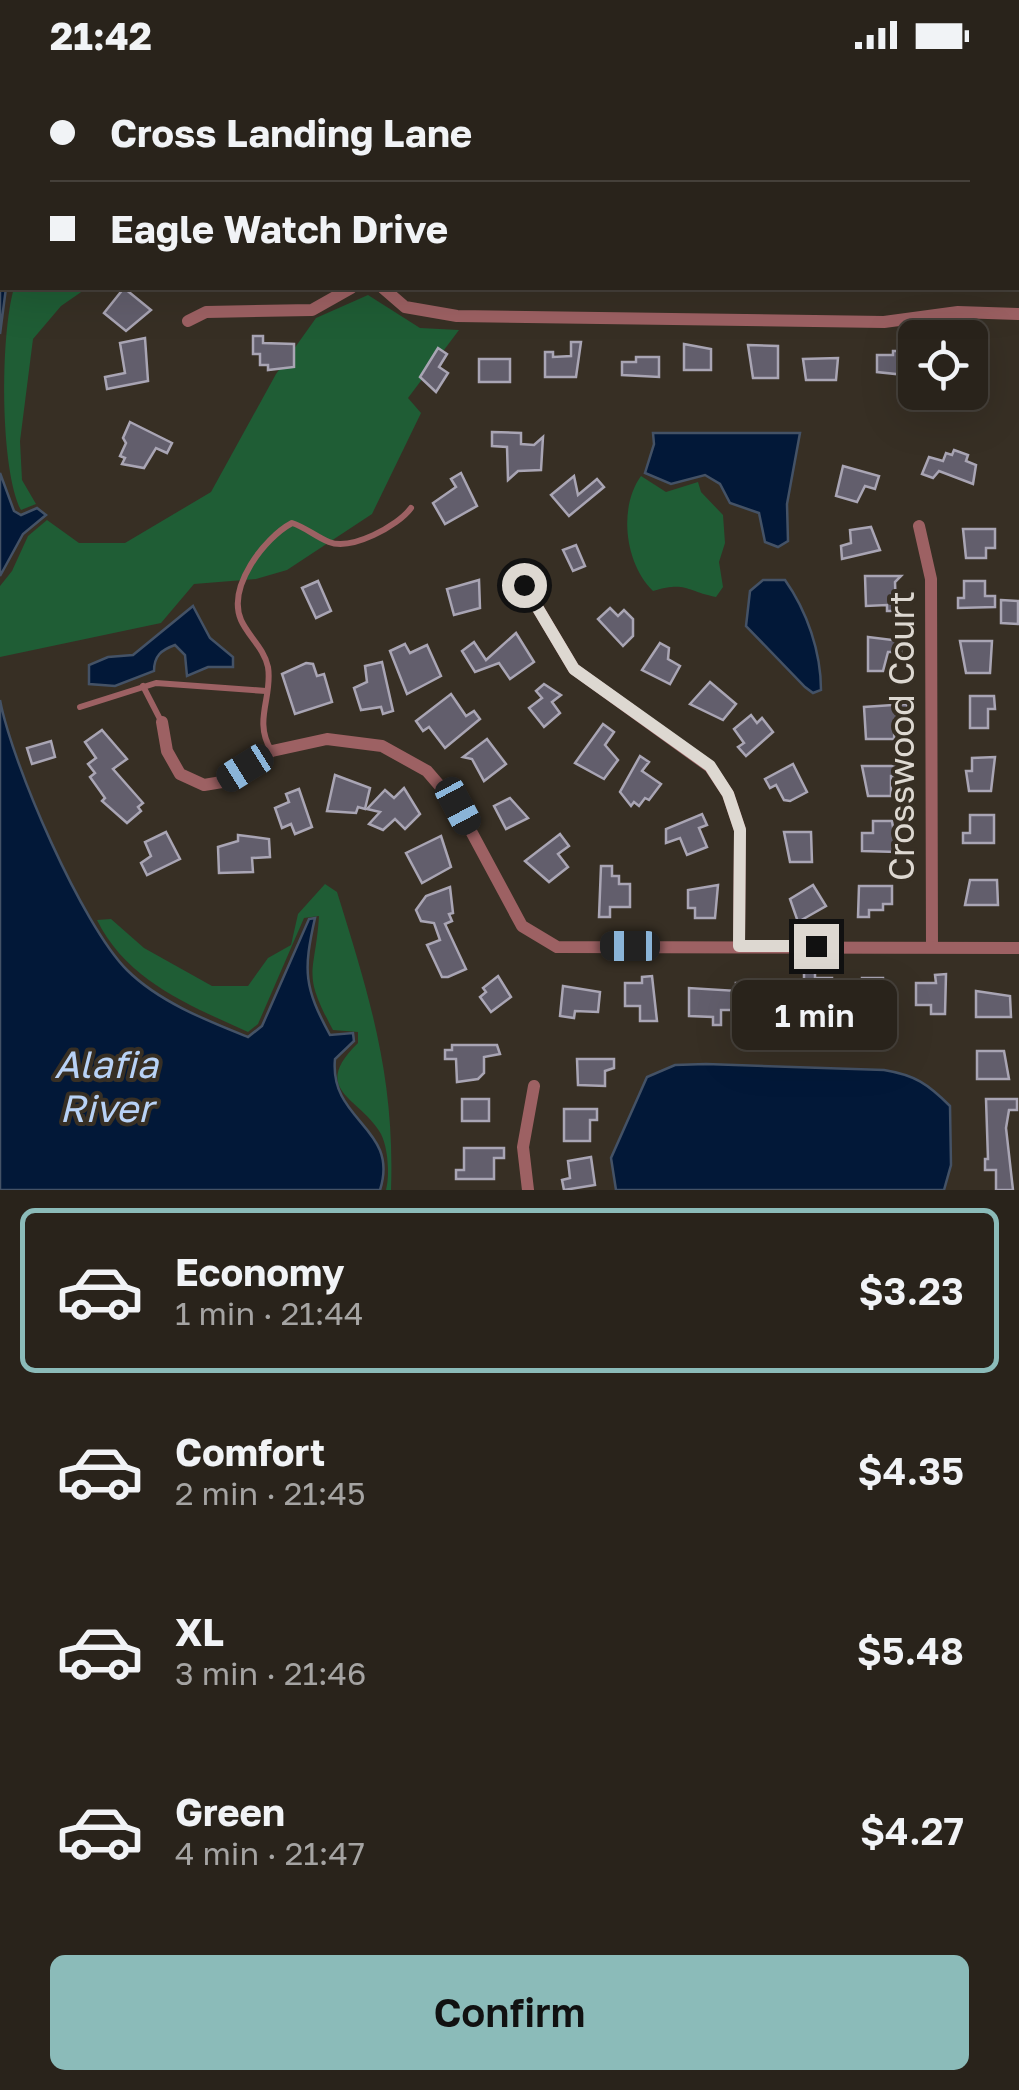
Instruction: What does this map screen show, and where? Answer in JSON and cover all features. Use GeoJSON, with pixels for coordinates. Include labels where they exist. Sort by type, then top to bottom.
{"type":"FeatureCollection","features":[{"type":"Feature","properties":{"kind":"street"},"geometry":{"type":"LineString","coordinates":[[188,322],[206,312],[312,310],[347,290]]}},
{"type":"Feature","properties":{"kind":"street"},"geometry":{"type":"LineString","coordinates":[[385,290],[405,307],[458,316],[884,322],[958,312],[1019,314]]}},
{"type":"Feature","properties":{"kind":"street","name":"Crosswood Court"},"geometry":{"type":"LineString","coordinates":[[918,526],[931,579],[932,947]]}},
{"type":"Feature","properties":{"kind":"street"},"geometry":{"type":"LineString","coordinates":[[524,585],[574,669],[710,766],[728,794],[740,830],[739,946]]}},
{"type":"Feature","properties":{"kind":"street"},"geometry":{"type":"LineString","coordinates":[[162,722],[166,751],[180,774],[204,785],[222,782],[272,751],[327,739],[382,746],[428,772],[458,806],[522,926],[557,946],[1019,948]]}},
{"type":"Feature","properties":{"kind":"street"},"geometry":{"type":"LineString","coordinates":[[528,1190],[523,1147],[534,1086]]}},
{"type":"Feature","properties":{"kind":"lane"},"geometry":{"type":"LineString","coordinates":[[272,751],[261,718],[266,660],[242,621],[238,597],[269,541],[292,523],[330,543],[344,544],[398,521],[411,508]]}},
{"type":"Feature","properties":{"kind":"lane"},"geometry":{"type":"LineString","coordinates":[[80,707],[144,686],[168,683],[266,691]]}},
{"type":"Feature","properties":{"kind":"lane"},"geometry":{"type":"LineString","coordinates":[[144,686],[162,722]]}},
{"type":"Feature","properties":{"kind":"green space"},"geometry":{"type":"Polygon","coordinates":[[[14,290],[84,290],[61,306],[33,339],[20,441],[22,480],[36,504],[21,510],[9,465],[4,402],[14,290]]]}},
{"type":"Feature","properties":{"kind":"green space"},"geometry":{"type":"Polygon","coordinates":[[[368,295],[420,328],[459,330],[408,398],[421,413],[372,514],[287,570],[256,579],[194,584],[161,623],[0,657],[0,586],[12,571],[28,536],[47,520],[79,543],[125,543],[211,492],[276,374],[316,318],[368,295]]]}},
{"type":"Feature","properties":{"kind":"green space"},"geometry":{"type":"Polygon","coordinates":[[[641,476],[666,492],[698,482],[701,492],[723,515],[725,543],[719,562],[723,587],[716,597],[680,587],[653,591],[644,580],[631,551],[627,519],[641,476]]]}},
{"type":"Feature","properties":{"kind":"green space"},"geometry":{"type":"Polygon","coordinates":[[[325,884],[337,892],[378,1038],[389,1111],[391,1190],[386,1190],[388,1162],[381,1134],[338,1083],[344,1059],[358,1043],[358,1032],[333,1030],[313,984],[319,916],[304,918],[258,1024],[248,1032],[182,1001],[142,975],[110,941],[97,920],[111,919],[144,948],[212,986],[248,986],[268,958],[291,945],[298,914],[325,884]]]}},
{"type":"Feature","properties":{"kind":"water"},"geometry":{"type":"Polygon","coordinates":[[[0,290],[6,290],[0,334],[0,290]]]}},
{"type":"Feature","properties":{"kind":"water"},"geometry":{"type":"Polygon","coordinates":[[[653,433],[800,433],[787,504],[788,541],[778,547],[765,542],[759,513],[730,503],[720,484],[705,475],[671,484],[645,473],[654,444],[653,433]]]}},
{"type":"Feature","properties":{"kind":"water"},"geometry":{"type":"Polygon","coordinates":[[[0,473],[14,511],[21,515],[37,508],[46,515],[23,534],[0,576],[0,473]]]}},
{"type":"Feature","properties":{"kind":"water"},"geometry":{"type":"Polygon","coordinates":[[[763,580],[785,580],[800,605],[815,647],[821,690],[813,693],[805,687],[746,626],[750,591],[763,580]]]}},
{"type":"Feature","properties":{"kind":"water"},"geometry":{"type":"Polygon","coordinates":[[[193,606],[210,638],[233,657],[233,667],[208,667],[187,676],[185,655],[175,645],[159,654],[154,671],[115,686],[89,684],[89,665],[108,657],[133,655],[193,606]]]}},
{"type":"Feature","properties":{"kind":"water","name":"Alafia River"},"geometry":{"type":"Polygon","coordinates":[[[0,700],[34,802],[70,882],[109,948],[127,970],[154,992],[248,1037],[262,1026],[309,919],[315,918],[308,966],[311,991],[330,1035],[353,1033],[354,1041],[335,1059],[336,1080],[342,1097],[381,1152],[384,1169],[380,1190],[0,1190],[0,700]]]}},
{"type":"Feature","properties":{"kind":"water"},"geometry":{"type":"Polygon","coordinates":[[[675,1065],[884,1070],[920,1082],[950,1106],[951,1165],[944,1190],[616,1190],[611,1158],[647,1077],[675,1065]]]}},
{"type":"Feature","properties":{"kind":"building"},"geometry":{"type":"Polygon","coordinates":[[[122,290],[151,310],[126,331],[104,313],[122,290]]]}},
{"type":"Feature","properties":{"kind":"building"},"geometry":{"type":"Polygon","coordinates":[[[253,336],[263,336],[263,343],[294,344],[294,367],[268,370],[268,365],[260,365],[260,354],[253,354],[253,336]]]}},
{"type":"Feature","properties":{"kind":"building"},"geometry":{"type":"Polygon","coordinates":[[[145,338],[148,381],[107,389],[105,377],[125,373],[120,343],[145,338]]]}},
{"type":"Feature","properties":{"kind":"building"},"geometry":{"type":"Polygon","coordinates":[[[571,342],[581,342],[576,377],[545,377],[545,352],[553,352],[553,357],[571,356],[571,342]]]}},
{"type":"Feature","properties":{"kind":"building"},"geometry":{"type":"Polygon","coordinates":[[[684,344],[711,349],[711,370],[684,370],[684,344]]]}},
{"type":"Feature","properties":{"kind":"building"},"geometry":{"type":"Polygon","coordinates":[[[748,345],[778,346],[778,378],[753,378],[748,345]]]}},
{"type":"Feature","properties":{"kind":"building"},"geometry":{"type":"Polygon","coordinates":[[[438,348],[447,354],[439,367],[448,373],[436,392],[420,377],[438,348]]]}},
{"type":"Feature","properties":{"kind":"building"},"geometry":{"type":"Polygon","coordinates":[[[893,351],[898,351],[898,374],[877,372],[877,355],[893,355],[893,351]]]}},
{"type":"Feature","properties":{"kind":"building"},"geometry":{"type":"Polygon","coordinates":[[[636,357],[659,357],[659,377],[622,375],[622,362],[636,362],[636,357]]]}},
{"type":"Feature","properties":{"kind":"building"},"geometry":{"type":"Polygon","coordinates":[[[838,358],[836,380],[806,380],[803,359],[838,358]]]}},
{"type":"Feature","properties":{"kind":"building"},"geometry":{"type":"Polygon","coordinates":[[[479,359],[510,359],[510,382],[479,382],[479,359]]]}},
{"type":"Feature","properties":{"kind":"building"},"geometry":{"type":"Polygon","coordinates":[[[130,422],[172,443],[167,453],[156,448],[144,468],[122,464],[125,458],[120,456],[126,443],[123,438],[130,422]]]}},
{"type":"Feature","properties":{"kind":"building"},"geometry":{"type":"Polygon","coordinates":[[[492,432],[521,433],[521,444],[534,445],[543,437],[541,470],[518,471],[508,480],[507,447],[492,446],[492,432]]]}},
{"type":"Feature","properties":{"kind":"building"},"geometry":{"type":"Polygon","coordinates":[[[954,450],[968,455],[966,461],[976,465],[973,484],[939,471],[933,478],[922,474],[929,457],[943,461],[946,453],[952,455],[954,450]]]}},
{"type":"Feature","properties":{"kind":"building"},"geometry":{"type":"Polygon","coordinates":[[[843,466],[879,476],[875,489],[865,486],[857,502],[836,496],[843,466]]]}},
{"type":"Feature","properties":{"kind":"building"},"geometry":{"type":"Polygon","coordinates":[[[461,473],[477,506],[445,524],[433,503],[456,487],[451,479],[461,473]]]}},
{"type":"Feature","properties":{"kind":"building"},"geometry":{"type":"Polygon","coordinates":[[[574,476],[578,495],[597,479],[604,487],[569,516],[551,495],[574,476]]]}},
{"type":"Feature","properties":{"kind":"building"},"geometry":{"type":"Polygon","coordinates":[[[871,527],[880,550],[842,559],[841,546],[851,543],[850,530],[871,527]]]}},
{"type":"Feature","properties":{"kind":"building"},"geometry":{"type":"Polygon","coordinates":[[[963,529],[995,529],[995,548],[986,548],[986,558],[966,558],[963,529]]]}},
{"type":"Feature","properties":{"kind":"building"},"geometry":{"type":"Polygon","coordinates":[[[576,545],[585,566],[573,571],[563,550],[576,545]]]}},
{"type":"Feature","properties":{"kind":"building"},"geometry":{"type":"Polygon","coordinates":[[[865,576],[901,576],[895,582],[896,611],[887,611],[887,605],[866,606],[865,576]]]}},
{"type":"Feature","properties":{"kind":"building"},"geometry":{"type":"Polygon","coordinates":[[[479,580],[480,608],[454,615],[447,589],[479,580]]]}},
{"type":"Feature","properties":{"kind":"building"},"geometry":{"type":"Polygon","coordinates":[[[318,581],[331,611],[316,618],[302,588],[318,581]]]}},
{"type":"Feature","properties":{"kind":"building"},"geometry":{"type":"Polygon","coordinates":[[[964,581],[985,581],[985,596],[995,596],[995,607],[958,608],[958,598],[964,598],[964,581]]]}},
{"type":"Feature","properties":{"kind":"building"},"geometry":{"type":"Polygon","coordinates":[[[1001,600],[1018,601],[1018,624],[1001,623],[1001,600]]]}},
{"type":"Feature","properties":{"kind":"building"},"geometry":{"type":"Polygon","coordinates":[[[610,608],[618,616],[624,610],[633,619],[633,636],[623,646],[598,619],[610,608]]]}},
{"type":"Feature","properties":{"kind":"building"},"geometry":{"type":"Polygon","coordinates":[[[516,633],[534,662],[510,679],[499,663],[475,672],[462,651],[474,642],[486,660],[516,633]]]}},
{"type":"Feature","properties":{"kind":"building"},"geometry":{"type":"Polygon","coordinates":[[[868,637],[901,641],[901,652],[888,652],[883,671],[868,671],[868,637]]]}},
{"type":"Feature","properties":{"kind":"building"},"geometry":{"type":"Polygon","coordinates":[[[960,641],[992,641],[990,673],[966,673],[960,641]]]}},
{"type":"Feature","properties":{"kind":"building"},"geometry":{"type":"Polygon","coordinates":[[[660,643],[669,648],[668,659],[680,666],[670,684],[642,670],[660,643]]]}},
{"type":"Feature","properties":{"kind":"building"},"geometry":{"type":"Polygon","coordinates":[[[405,644],[410,653],[427,645],[441,676],[407,694],[390,651],[405,644]]]}},
{"type":"Feature","properties":{"kind":"building"},"geometry":{"type":"Polygon","coordinates":[[[382,662],[393,711],[383,714],[381,707],[361,710],[354,688],[367,682],[365,666],[382,662]]]}},
{"type":"Feature","properties":{"kind":"building"},"geometry":{"type":"Polygon","coordinates":[[[306,663],[313,664],[317,676],[324,674],[332,702],[295,714],[282,674],[306,663]]]}},
{"type":"Feature","properties":{"kind":"building"},"geometry":{"type":"Polygon","coordinates":[[[710,682],[736,704],[723,720],[690,704],[710,682]]]}},
{"type":"Feature","properties":{"kind":"building"},"geometry":{"type":"Polygon","coordinates":[[[544,684],[561,695],[552,702],[560,713],[544,727],[529,708],[542,698],[536,691],[544,684]]]}},
{"type":"Feature","properties":{"kind":"building"},"geometry":{"type":"Polygon","coordinates":[[[451,694],[466,716],[474,711],[480,719],[445,748],[429,727],[423,731],[416,721],[451,694]]]}},
{"type":"Feature","properties":{"kind":"building"},"geometry":{"type":"Polygon","coordinates":[[[970,696],[994,696],[995,709],[988,709],[988,728],[970,728],[970,696]]]}},
{"type":"Feature","properties":{"kind":"building"},"geometry":{"type":"Polygon","coordinates":[[[907,704],[907,719],[895,719],[894,739],[866,739],[864,707],[907,704]]]}},
{"type":"Feature","properties":{"kind":"building"},"geometry":{"type":"Polygon","coordinates":[[[751,715],[757,723],[762,718],[773,732],[746,756],[738,747],[744,743],[734,729],[751,715]]]}},
{"type":"Feature","properties":{"kind":"building"},"geometry":{"type":"Polygon","coordinates":[[[603,724],[614,732],[605,745],[618,760],[604,779],[575,763],[603,724]]]}},
{"type":"Feature","properties":{"kind":"building"},"geometry":{"type":"Polygon","coordinates":[[[102,730],[127,759],[113,769],[143,803],[138,807],[141,811],[127,823],[102,801],[105,798],[90,777],[95,773],[88,764],[96,758],[85,742],[102,730]]]}},
{"type":"Feature","properties":{"kind":"building"},"geometry":{"type":"Polygon","coordinates":[[[487,739],[506,764],[484,781],[472,759],[463,757],[487,739]]]}},
{"type":"Feature","properties":{"kind":"building"},"geometry":{"type":"Polygon","coordinates":[[[51,741],[55,757],[32,764],[27,748],[51,741]]]}},
{"type":"Feature","properties":{"kind":"building"},"geometry":{"type":"Polygon","coordinates":[[[640,756],[649,762],[642,771],[661,784],[649,800],[645,798],[639,806],[634,802],[631,806],[620,792],[640,756]]]}},
{"type":"Feature","properties":{"kind":"building"},"geometry":{"type":"Polygon","coordinates":[[[995,757],[991,791],[969,791],[966,771],[972,771],[972,758],[995,757]]]}},
{"type":"Feature","properties":{"kind":"building"},"geometry":{"type":"Polygon","coordinates":[[[793,764],[807,792],[790,801],[784,800],[776,785],[770,788],[765,779],[793,764]]]}},
{"type":"Feature","properties":{"kind":"building"},"geometry":{"type":"Polygon","coordinates":[[[862,766],[898,766],[898,776],[891,776],[891,796],[868,796],[862,766]]]}},
{"type":"Feature","properties":{"kind":"building"},"geometry":{"type":"Polygon","coordinates":[[[335,775],[370,788],[365,809],[358,807],[356,813],[327,811],[335,775]]]}},
{"type":"Feature","properties":{"kind":"building"},"geometry":{"type":"Polygon","coordinates":[[[404,788],[420,814],[405,829],[395,819],[383,830],[369,824],[380,812],[367,809],[385,790],[394,798],[404,788]]]}},
{"type":"Feature","properties":{"kind":"building"},"geometry":{"type":"Polygon","coordinates":[[[299,789],[312,827],[295,834],[291,824],[282,828],[275,808],[289,802],[286,794],[299,789]]]}},
{"type":"Feature","properties":{"kind":"building"},"geometry":{"type":"Polygon","coordinates":[[[510,798],[528,818],[506,829],[494,806],[510,798]]]}},
{"type":"Feature","properties":{"kind":"building"},"geometry":{"type":"Polygon","coordinates":[[[702,814],[707,825],[699,828],[707,847],[687,855],[680,838],[666,843],[666,829],[702,814]]]}},
{"type":"Feature","properties":{"kind":"building"},"geometry":{"type":"Polygon","coordinates":[[[970,815],[994,815],[994,843],[963,843],[963,833],[970,833],[970,815]]]}},
{"type":"Feature","properties":{"kind":"building"},"geometry":{"type":"Polygon","coordinates":[[[873,821],[892,821],[897,852],[862,851],[862,833],[873,833],[873,821]]]}},
{"type":"Feature","properties":{"kind":"building"},"geometry":{"type":"Polygon","coordinates":[[[166,832],[180,859],[147,875],[141,863],[151,856],[145,842],[166,832]]]}},
{"type":"Feature","properties":{"kind":"building"},"geometry":{"type":"Polygon","coordinates":[[[784,832],[811,832],[812,862],[790,862],[784,832]]]}},
{"type":"Feature","properties":{"kind":"building"},"geometry":{"type":"Polygon","coordinates":[[[560,834],[569,846],[558,854],[568,867],[549,882],[525,861],[560,834]]]}},
{"type":"Feature","properties":{"kind":"building"},"geometry":{"type":"Polygon","coordinates":[[[238,835],[269,839],[270,857],[252,858],[253,872],[219,873],[218,847],[238,841],[238,835]]]}},
{"type":"Feature","properties":{"kind":"building"},"geometry":{"type":"Polygon","coordinates":[[[441,836],[451,867],[422,883],[406,853],[441,836]]]}},
{"type":"Feature","properties":{"kind":"building"},"geometry":{"type":"Polygon","coordinates":[[[601,866],[612,866],[612,876],[619,876],[619,884],[630,884],[630,907],[610,907],[610,917],[599,917],[601,866]]]}},
{"type":"Feature","properties":{"kind":"building"},"geometry":{"type":"Polygon","coordinates":[[[970,880],[997,880],[998,905],[965,905],[970,880]]]}},
{"type":"Feature","properties":{"kind":"building"},"geometry":{"type":"Polygon","coordinates":[[[718,885],[715,918],[695,918],[695,908],[688,908],[688,890],[718,885]]]}},
{"type":"Feature","properties":{"kind":"building"},"geometry":{"type":"Polygon","coordinates":[[[813,885],[826,906],[798,922],[790,899],[813,885]]]}},
{"type":"Feature","properties":{"kind":"building"},"geometry":{"type":"Polygon","coordinates":[[[859,886],[892,886],[892,904],[883,904],[883,910],[869,910],[869,917],[858,917],[859,886]]]}},
{"type":"Feature","properties":{"kind":"building"},"geometry":{"type":"Polygon","coordinates":[[[450,887],[452,921],[445,924],[466,969],[442,977],[427,945],[440,940],[434,923],[421,921],[416,910],[426,896],[450,887]]]}},
{"type":"Feature","properties":{"kind":"building"},"geometry":{"type":"Polygon","coordinates":[[[804,969],[815,969],[815,978],[832,978],[832,998],[823,998],[823,1007],[804,1008],[804,969]]]}},
{"type":"Feature","properties":{"kind":"building"},"geometry":{"type":"Polygon","coordinates":[[[946,974],[945,1014],[931,1014],[931,1005],[916,1005],[916,983],[936,983],[935,975],[946,974]]]}},
{"type":"Feature","properties":{"kind":"building"},"geometry":{"type":"Polygon","coordinates":[[[498,976],[511,997],[491,1012],[480,997],[486,992],[483,988],[498,976]]]}},
{"type":"Feature","properties":{"kind":"building"},"geometry":{"type":"Polygon","coordinates":[[[652,976],[657,1021],[640,1021],[640,1006],[625,1006],[625,983],[642,983],[642,977],[652,976]]]}},
{"type":"Feature","properties":{"kind":"building"},"geometry":{"type":"Polygon","coordinates":[[[862,978],[883,978],[883,1001],[855,1001],[855,984],[862,984],[862,978]]]}},
{"type":"Feature","properties":{"kind":"building"},"geometry":{"type":"Polygon","coordinates":[[[736,983],[776,985],[778,1010],[721,1010],[721,1025],[713,1025],[713,1017],[689,1016],[689,988],[737,991],[736,983]]]}},
{"type":"Feature","properties":{"kind":"building"},"geometry":{"type":"Polygon","coordinates":[[[563,986],[600,992],[598,1012],[575,1011],[574,1018],[560,1016],[563,986]]]}},
{"type":"Feature","properties":{"kind":"building"},"geometry":{"type":"Polygon","coordinates":[[[976,991],[1010,996],[1011,1017],[976,1017],[976,991]]]}},
{"type":"Feature","properties":{"kind":"building"},"geometry":{"type":"Polygon","coordinates":[[[452,1045],[497,1045],[500,1054],[484,1057],[484,1073],[478,1079],[457,1082],[456,1059],[445,1059],[445,1050],[452,1050],[452,1045]]]}},
{"type":"Feature","properties":{"kind":"building"},"geometry":{"type":"Polygon","coordinates":[[[977,1051],[1004,1051],[1009,1079],[977,1079],[977,1051]]]}},
{"type":"Feature","properties":{"kind":"building"},"geometry":{"type":"Polygon","coordinates":[[[577,1059],[614,1059],[614,1068],[605,1071],[605,1086],[578,1085],[577,1059]]]}},
{"type":"Feature","properties":{"kind":"building"},"geometry":{"type":"Polygon","coordinates":[[[462,1099],[489,1099],[489,1121],[462,1121],[462,1099]]]}},
{"type":"Feature","properties":{"kind":"building"},"geometry":{"type":"Polygon","coordinates":[[[986,1099],[1017,1099],[1017,1110],[1009,1110],[1006,1128],[1013,1190],[996,1190],[996,1170],[985,1170],[986,1099]]]}},
{"type":"Feature","properties":{"kind":"building"},"geometry":{"type":"Polygon","coordinates":[[[564,1109],[597,1109],[597,1120],[590,1120],[590,1141],[564,1141],[564,1109]]]}},
{"type":"Feature","properties":{"kind":"building"},"geometry":{"type":"Polygon","coordinates":[[[464,1148],[504,1148],[504,1158],[494,1158],[494,1179],[456,1179],[456,1170],[464,1170],[464,1148]]]}},
{"type":"Feature","properties":{"kind":"building"},"geometry":{"type":"Polygon","coordinates":[[[591,1157],[595,1185],[564,1190],[562,1180],[570,1178],[568,1161],[591,1157]]]}},
{"type":"Feature","properties":{"kind":"route"},"geometry":{"type":"LineString","coordinates":[[524,585],[574,669],[710,766],[728,794],[740,830],[739,946],[816,946]]}}]}
